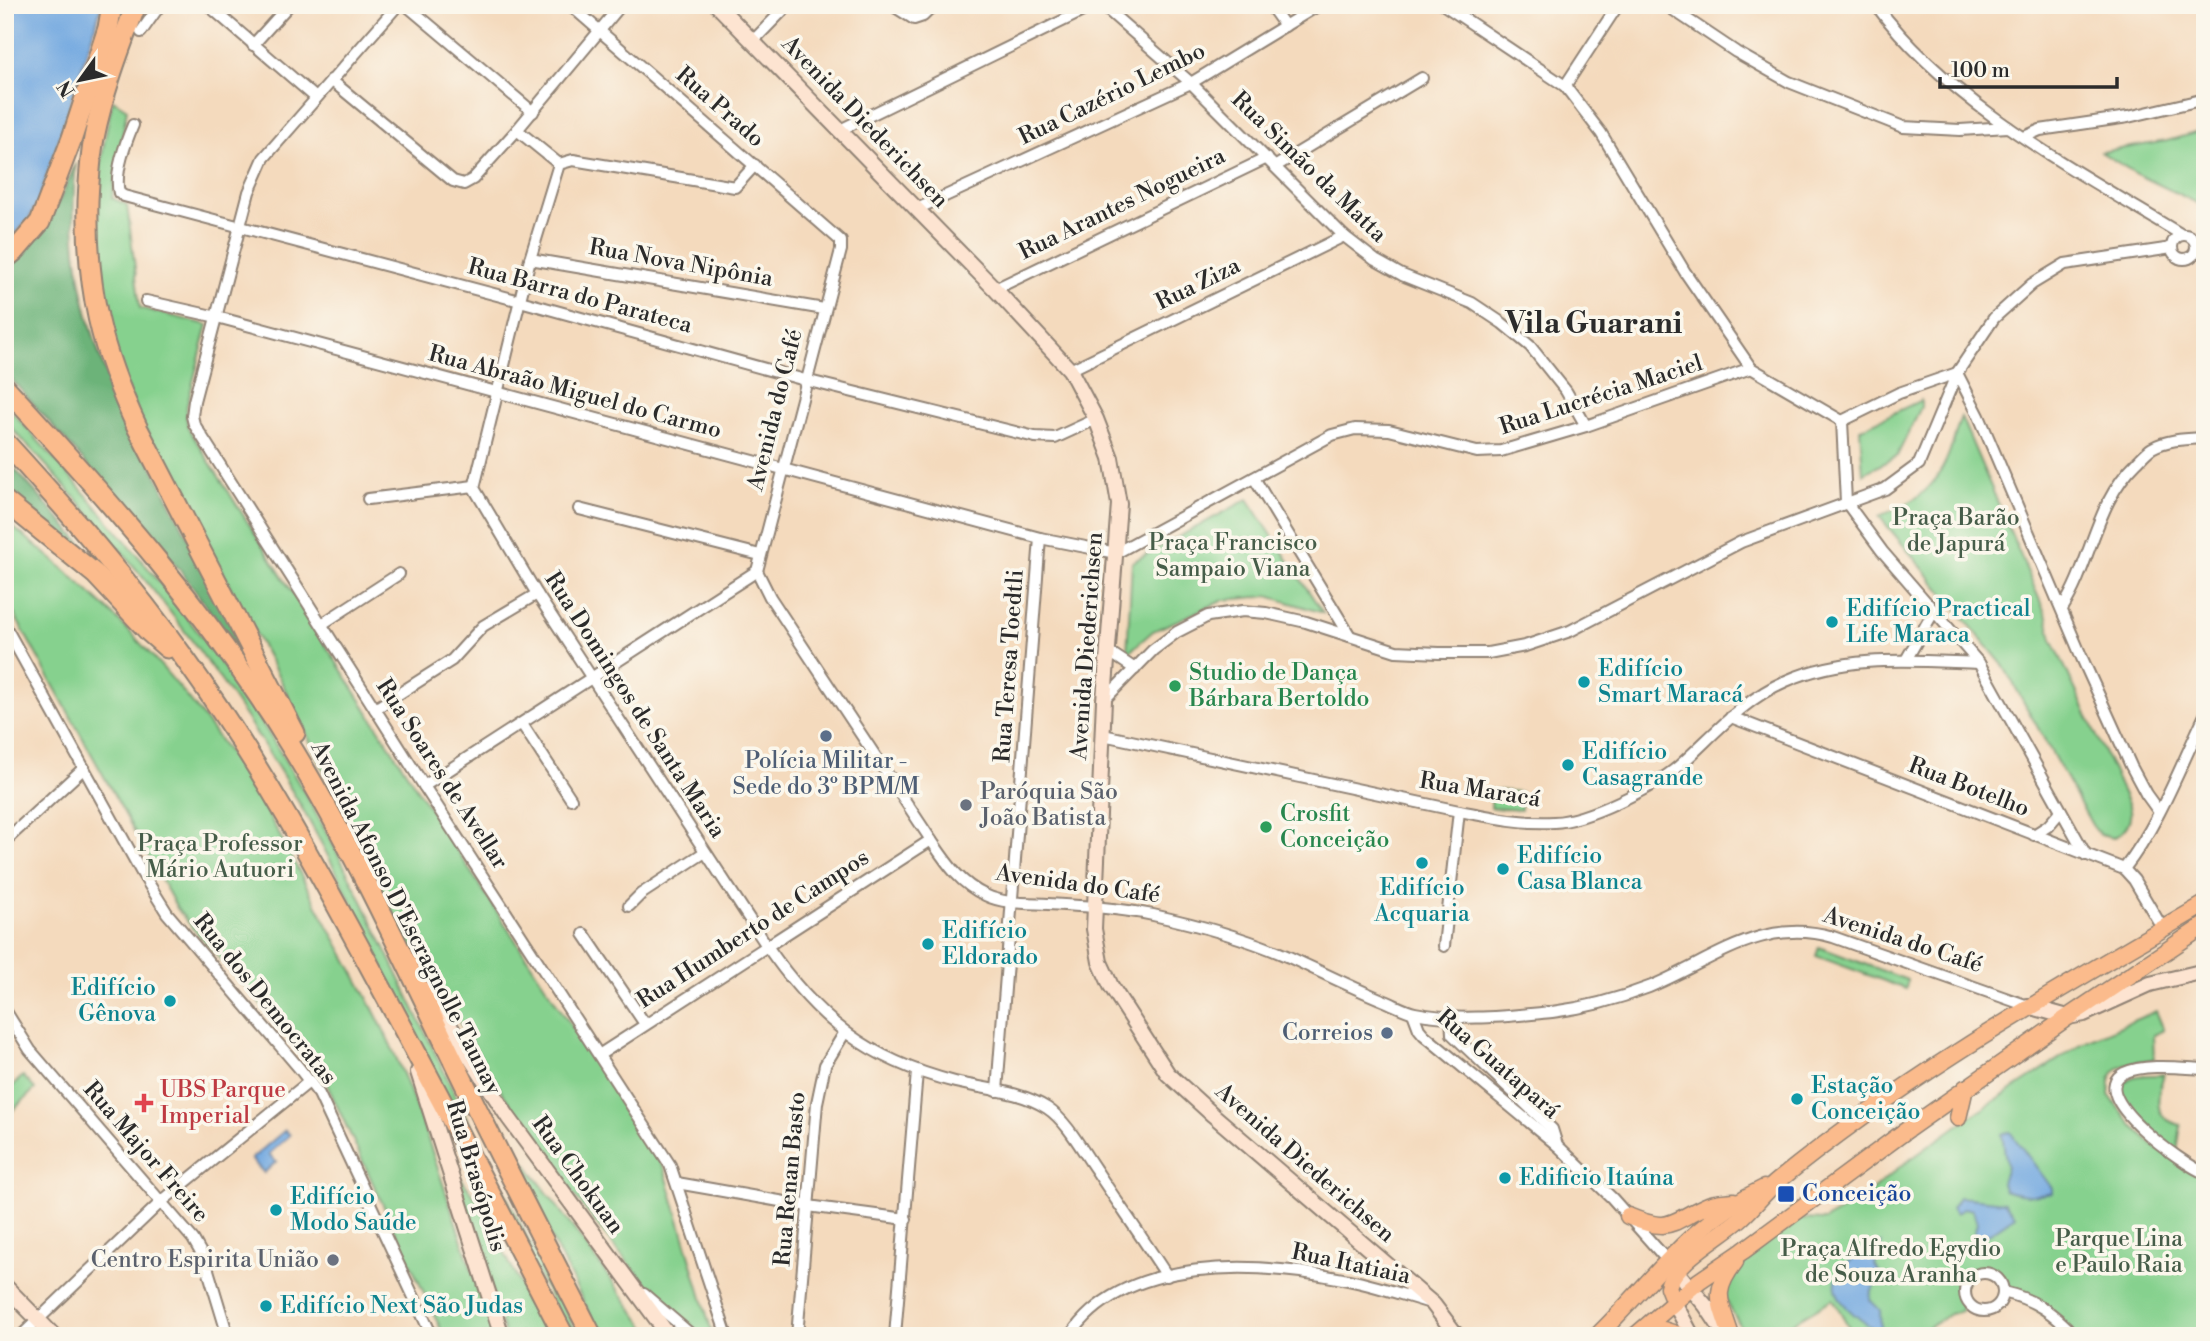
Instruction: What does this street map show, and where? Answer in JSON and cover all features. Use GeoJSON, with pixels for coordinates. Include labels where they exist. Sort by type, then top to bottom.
{"type":"FeatureCollection","features":[{"type":"Feature","properties":{"kind":"highway"},"geometry":{"type":"LineString","coordinates":[[5,259],[40,222],[72,138],[108,27],[112,5]]}},
{"type":"Feature","properties":{"kind":"highway"},"geometry":{"type":"LineString","coordinates":[[136,5],[105,95],[90,167],[87,240],[95,310],[112,368],[138,429],[267,677],[324,792],[357,868]]}},
{"type":"Feature","properties":{"kind":"highway","name":"Avenida Afonso D'Escragnolle Taunay"},"geometry":{"type":"LineString","coordinates":[[5,387],[142,540],[211,628],[295,752],[409,969],[497,1151],[592,1336]]}},
{"type":"Feature","properties":{"kind":"highway"},"geometry":{"type":"LineString","coordinates":[[5,442],[76,519],[132,587],[193,671],[286,813],[564,1336]]}},
{"type":"Feature","properties":{"kind":"highway"},"geometry":{"type":"LineString","coordinates":[[5,501],[95,574],[150,633],[193,671]]}},
{"type":"Feature","properties":{"kind":"main road"},"geometry":{"type":"LineString","coordinates":[[1597,1336],[1672,1266],[1740,1219],[1776,1183],[1884,1100],[2028,1006],[2205,904]]}},
{"type":"Feature","properties":{"kind":"main road"},"geometry":{"type":"LineString","coordinates":[[1638,1336],[1691,1287],[1965,1088],[2205,925]]}},
{"type":"Feature","properties":{"kind":"main road"},"geometry":{"type":"LineString","coordinates":[[1958,1118],[1965,1088]]}},
{"type":"Feature","properties":{"kind":"main road"},"geometry":{"type":"LineString","coordinates":[[1674,1303],[1668,1287],[1672,1266],[1690,1236],[1736,1201],[1776,1183]]}},
{"type":"Feature","properties":{"kind":"main road"},"geometry":{"type":"LineString","coordinates":[[1629,1216],[1646,1224],[1665,1226],[1684,1219],[1708,1204],[1736,1201]]}},
{"type":"Feature","properties":{"kind":"main road"},"geometry":{"type":"LineString","coordinates":[[1729,1336],[1719,1287],[1722,1278],[1743,1251]]}},
{"type":"Feature","properties":{"kind":"main road"},"geometry":{"type":"LineString","coordinates":[[1638,1336],[1663,1331],[1682,1336]]}},
{"type":"Feature","properties":{"kind":"street"},"geometry":{"type":"LineString","coordinates":[[142,32],[160,5]]}},
{"type":"Feature","properties":{"kind":"street"},"geometry":{"type":"LineString","coordinates":[[208,5],[316,98]]}},
{"type":"Feature","properties":{"kind":"street"},"geometry":{"type":"LineString","coordinates":[[253,45],[289,5]]}},
{"type":"Feature","properties":{"kind":"street","name":"Rua Soares de Avellar"},"geometry":{"type":"LineString","coordinates":[[398,5],[264,158],[256,173],[239,227],[192,416],[194,424],[424,786],[670,1165],[727,1336]]}},
{"type":"Feature","properties":{"kind":"street"},"geometry":{"type":"LineString","coordinates":[[406,5],[533,112]]}},
{"type":"Feature","properties":{"kind":"street","name":"Rua Prado"},"geometry":{"type":"LineString","coordinates":[[570,5],[841,241]]}},
{"type":"Feature","properties":{"kind":"street"},"geometry":{"type":"LineString","coordinates":[[331,80],[459,184],[469,182],[533,112],[621,5]]}},
{"type":"Feature","properties":{"kind":"street","name":"Avenida Diederichsen"},"geometry":{"type":"LineString","coordinates":[[717,5],[995,289],[1070,370],[1096,419],[1111,458],[1119,504],[1104,700],[1094,907],[1095,939],[1100,962],[1111,986],[1168,1074],[1433,1304],[1457,1336]]}},
{"type":"Feature","properties":{"kind":"street"},"geometry":{"type":"LineString","coordinates":[[754,40],[788,5]]}},
{"type":"Feature","properties":{"kind":"street"},"geometry":{"type":"LineString","coordinates":[[892,5],[909,17],[919,19],[934,5]]}},
{"type":"Feature","properties":{"kind":"street"},"geometry":{"type":"LineString","coordinates":[[840,130],[1095,5]]}},
{"type":"Feature","properties":{"kind":"street","name":"Rua Simão da Matta"},"geometry":{"type":"LineString","coordinates":[[1102,5],[1191,83],[1344,236],[1384,265],[1472,303],[1530,346],[1566,391],[1586,426]]}},
{"type":"Feature","properties":{"kind":"street"},"geometry":{"type":"LineString","coordinates":[[1270,5],[1285,26]]}},
{"type":"Feature","properties":{"kind":"street","name":"Rua Cazério Lembo"},"geometry":{"type":"LineString","coordinates":[[917,209],[1191,83],[1319,5]]}},
{"type":"Feature","properties":{"kind":"street"},"geometry":{"type":"LineString","coordinates":[[1444,5],[1565,86],[1601,133],[1685,272],[1751,368],[1842,421]]}},
{"type":"Feature","properties":{"kind":"street"},"geometry":{"type":"LineString","coordinates":[[1565,86],[1618,5]]}},
{"type":"Feature","properties":{"kind":"street"},"geometry":{"type":"LineString","coordinates":[[1666,5],[1736,52],[1788,82],[1903,127],[1960,130],[2008,127]]}},
{"type":"Feature","properties":{"kind":"street"},"geometry":{"type":"LineString","coordinates":[[1876,5],[1888,22],[1964,96],[2008,127],[2182,235],[2190,236],[2200,247],[2186,258],[2178,257],[2172,248],[2174,241],[2182,235]]}},
{"type":"Feature","properties":{"kind":"street","name":"Rua Arantes Nogueira"},"geometry":{"type":"LineString","coordinates":[[995,289],[1271,162],[1422,78]]}},
{"type":"Feature","properties":{"kind":"street"},"geometry":{"type":"LineString","coordinates":[[2024,137],[2040,130],[2128,117],[2205,99]]}},
{"type":"Feature","properties":{"kind":"street","name":"Rua Barra do Parateca"},"geometry":{"type":"LineString","coordinates":[[133,125],[125,146],[118,182],[117,188],[121,195],[805,380],[1046,439],[1055,438],[1096,419]]}},
{"type":"Feature","properties":{"kind":"street"},"geometry":{"type":"LineString","coordinates":[[517,130],[559,164]]}},
{"type":"Feature","properties":{"kind":"street"},"geometry":{"type":"LineString","coordinates":[[559,164],[573,160],[735,187],[755,165]]}},
{"type":"Feature","properties":{"kind":"street"},"geometry":{"type":"LineString","coordinates":[[368,499],[474,486],[530,259],[559,164]]}},
{"type":"Feature","properties":{"kind":"street","name":"Rua Ziza"},"geometry":{"type":"LineString","coordinates":[[1070,370],[1344,236]]}},
{"type":"Feature","properties":{"kind":"street","name":"Avenida do Café"},"geometry":{"type":"LineString","coordinates":[[841,241],[841,250],[757,571],[776,606],[931,840],[950,868],[966,885],[988,897],[1012,902],[1094,907],[1153,915],[1237,938],[1287,956],[1413,1013],[1491,1017],[1555,1011],[1607,1002],[1650,986],[1752,937],[1785,931],[1820,933],[2028,1006],[2068,1017]]}},
{"type":"Feature","properties":{"kind":"street"},"geometry":{"type":"LineString","coordinates":[[1104,700],[1153,649],[1177,632],[1208,616],[1243,611],[1266,612],[1407,652],[1488,653],[1525,646],[1570,631],[1741,542],[1885,489],[1919,464],[1957,373],[1994,317],[2032,284],[2064,264],[2172,248]]}},
{"type":"Feature","properties":{"kind":"street","name":"Rua Nova Nipônia"},"geometry":{"type":"LineString","coordinates":[[530,259],[824,309]]}},
{"type":"Feature","properties":{"kind":"street","name":"Rua Abraão Miguel do Carmo"},"geometry":{"type":"LineString","coordinates":[[146,301],[217,317],[1040,538],[1116,553]]}},
{"type":"Feature","properties":{"kind":"street","name":"Rua Lucrécia Maciel"},"geometry":{"type":"LineString","coordinates":[[1116,553],[1332,435],[1355,429],[1389,430],[1477,452],[1501,451],[1586,426],[1751,368]]}},
{"type":"Feature","properties":{"kind":"street"},"geometry":{"type":"LineString","coordinates":[[1842,421],[1899,393],[1957,373]]}},
{"type":"Feature","properties":{"kind":"street"},"geometry":{"type":"LineString","coordinates":[[1957,373],[1979,416],[2132,766],[2159,812]]}},
{"type":"Feature","properties":{"kind":"street"},"geometry":{"type":"LineString","coordinates":[[1842,421],[1846,502],[1882,551],[1979,663],[2086,855]]}},
{"type":"Feature","properties":{"kind":"street"},"geometry":{"type":"LineString","coordinates":[[2062,609],[2074,589],[2102,512],[2129,470],[2152,448],[2178,439],[2205,438]]}},
{"type":"Feature","properties":{"kind":"street"},"geometry":{"type":"LineString","coordinates":[[1254,478],[1350,636]]}},
{"type":"Feature","properties":{"kind":"street","name":"Rua Domingos de Santa Maria"},"geometry":{"type":"LineString","coordinates":[[474,486],[537,594],[767,946],[804,996],[845,1032],[882,1056],[917,1072],[997,1091],[1041,1105],[1061,1121],[1167,1276]]}},
{"type":"Feature","properties":{"kind":"street"},"geometry":{"type":"LineString","coordinates":[[579,509],[760,555]]}},
{"type":"Feature","properties":{"kind":"street","name":"Rua Teresa Toedtli"},"geometry":{"type":"LineString","coordinates":[[997,1091],[1040,538]]}},
{"type":"Feature","properties":{"kind":"street"},"geometry":{"type":"LineString","coordinates":[[424,786],[757,571]]}},
{"type":"Feature","properties":{"kind":"street"},"geometry":{"type":"LineString","coordinates":[[322,624],[399,573]]}},
{"type":"Feature","properties":{"kind":"street"},"geometry":{"type":"LineString","coordinates":[[375,709],[452,660],[483,626],[537,594]]}},
{"type":"Feature","properties":{"kind":"street"},"geometry":{"type":"LineString","coordinates":[[1906,660],[1934,611]]}},
{"type":"Feature","properties":{"kind":"street","name":"Rua dos Democratas"},"geometry":{"type":"LineString","coordinates":[[5,626],[142,873],[167,913],[310,1081],[331,1119],[432,1336]]}},
{"type":"Feature","properties":{"kind":"street"},"geometry":{"type":"LineString","coordinates":[[1108,651],[1135,668]]}},
{"type":"Feature","properties":{"kind":"street","name":"Rua Maracá"},"geometry":{"type":"LineString","coordinates":[[1103,735],[1460,811],[1497,818],[1555,822],[1585,815],[1621,800],[1676,768],[1753,698],[1809,672],[1859,661],[1979,663]]}},
{"type":"Feature","properties":{"kind":"street"},"geometry":{"type":"LineString","coordinates":[[2163,929],[2134,880],[2124,869],[2134,857],[2159,812],[2205,715]]}},
{"type":"Feature","properties":{"kind":"street","name":"Rua Botelho"},"geometry":{"type":"LineString","coordinates":[[1731,717],[2124,869]]}},
{"type":"Feature","properties":{"kind":"street"},"geometry":{"type":"LineString","coordinates":[[522,724],[570,799]]}},
{"type":"Feature","properties":{"kind":"street"},"geometry":{"type":"LineString","coordinates":[[5,841],[84,768]]}},
{"type":"Feature","properties":{"kind":"street"},"geometry":{"type":"LineString","coordinates":[[1444,946],[1460,811]]}},
{"type":"Feature","properties":{"kind":"street"},"geometry":{"type":"LineString","coordinates":[[2034,835],[2048,826],[2061,811]]}},
{"type":"Feature","properties":{"kind":"street","name":"Rua Humberto de Campos"},"geometry":{"type":"LineString","coordinates":[[599,1055],[931,840]]}},
{"type":"Feature","properties":{"kind":"street"},"geometry":{"type":"LineString","coordinates":[[629,906],[641,894],[705,852]]}},
{"type":"Feature","properties":{"kind":"street"},"geometry":{"type":"LineString","coordinates":[[584,934],[645,1024]]}},
{"type":"Feature","properties":{"kind":"street","name":"Rua Chokuan"},"geometry":{"type":"LineString","coordinates":[[409,969],[431,995],[508,1117],[669,1336]]}},
{"type":"Feature","properties":{"kind":"street"},"geometry":{"type":"LineString","coordinates":[[2068,1017],[2084,1014],[2150,984],[2205,971]]}},
{"type":"Feature","properties":{"kind":"street","name":"Rua Major Freire"},"geometry":{"type":"LineString","coordinates":[[5,1010],[34,1055],[184,1227],[201,1251],[228,1336]]}},
{"type":"Feature","properties":{"kind":"street","name":"Rua Guatapará"},"geometry":{"type":"LineString","coordinates":[[1413,1013],[1424,1035],[1601,1186],[1691,1287],[1729,1336]]}},
{"type":"Feature","properties":{"kind":"street","name":"Rua Guatapará"},"geometry":{"type":"LineString","coordinates":[[1451,1016],[1452,1034],[1552,1129],[1557,1146]]}},
{"type":"Feature","properties":{"kind":"street","name":"Rua Brasópolis"},"geometry":{"type":"LineString","coordinates":[[404,1031],[502,1336]]}},
{"type":"Feature","properties":{"kind":"street","name":"Rua Renan Basto"},"geometry":{"type":"LineString","coordinates":[[797,1336],[820,1082],[825,1065],[845,1032]]}},
{"type":"Feature","properties":{"kind":"street"},"geometry":{"type":"LineString","coordinates":[[2205,1069],[2145,1069],[2119,1077],[2114,1088],[2115,1096],[2122,1106],[2152,1138],[2176,1157],[2205,1173]]}},
{"type":"Feature","properties":{"kind":"street"},"geometry":{"type":"LineString","coordinates":[[895,1336],[917,1072]]}},
{"type":"Feature","properties":{"kind":"street"},"geometry":{"type":"LineString","coordinates":[[21,1336],[161,1202],[310,1081]]}},
{"type":"Feature","properties":{"kind":"street"},"geometry":{"type":"LineString","coordinates":[[677,1184],[906,1219]]}},
{"type":"Feature","properties":{"kind":"street"},"geometry":{"type":"LineString","coordinates":[[618,1269],[669,1318],[693,1336]]}},
{"type":"Feature","properties":{"kind":"street","name":"Rua Itatiaia"},"geometry":{"type":"LineString","coordinates":[[1070,1336],[1091,1312],[1115,1293],[1167,1276],[1204,1269],[1291,1270],[1345,1279],[1433,1304]]}},
{"type":"Feature","properties":{"kind":"street"},"geometry":{"type":"LineString","coordinates":[[5,1286],[54,1336]]}},
{"type":"Feature","properties":{"kind":"street"},"geometry":{"type":"LineString","coordinates":[[2003,1292],[2025,1298],[2048,1309],[2075,1336]]}},
{"type":"Feature","properties":{"kind":"street"},"geometry":{"type":"LineString","coordinates":[[1674,1303],[1692,1336]]}},
{"type":"Feature","properties":{"kind":"green space"},"geometry":{"type":"Polygon","coordinates":[[[113,100],[127,109],[112,198],[127,205],[140,308],[208,325],[187,405],[188,428],[417,789],[664,1168],[713,1336],[694,1328],[666,1304],[600,1229],[539,1147],[501,1090],[431,971],[418,966],[279,677],[143,426],[126,386],[114,346],[99,266],[99,184],[113,100]]]}},
{"type":"Feature","properties":{"kind":"green space"},"geometry":{"type":"Polygon","coordinates":[[[2205,130],[2205,207],[2135,173],[2101,152],[2167,141],[2205,130]]]}},
{"type":"Feature","properties":{"kind":"green space"},"geometry":{"type":"Polygon","coordinates":[[[76,163],[75,245],[90,324],[107,377],[253,666],[251,669],[181,571],[5,372],[5,267],[41,231],[60,199],[76,163]]]}},
{"type":"Feature","properties":{"kind":"green space","name":"Praça Barão de Japurá"},"geometry":{"type":"Polygon","coordinates":[[[1921,400],[1921,407],[1897,456],[1863,474],[1860,429],[1921,400]]]}},
{"type":"Feature","properties":{"kind":"green space"},"geometry":{"type":"Polygon","coordinates":[[[5,404],[116,530],[187,617],[252,708],[303,789],[377,932],[502,1189],[579,1336],[570,1336],[447,1100],[334,868],[268,751],[200,651],[163,603],[86,510],[5,421],[5,404]]]}},
{"type":"Feature","properties":{"kind":"green space","name":"Praça Barão de Japurá"},"geometry":{"type":"Polygon","coordinates":[[[1961,417],[2047,617],[2052,639],[2129,806],[2127,825],[2113,838],[2100,835],[2092,825],[2003,665],[1879,516],[1905,505],[1932,483],[1945,462],[1961,417]]]}},
{"type":"Feature","properties":{"kind":"green space"},"geometry":{"type":"Polygon","coordinates":[[[5,458],[107,572],[5,491],[5,458]]]}},
{"type":"Feature","properties":{"kind":"green space","name":"Praça Francisco Sampaio Viana"},"geometry":{"type":"Polygon","coordinates":[[[1248,499],[1323,613],[1268,596],[1224,600],[1153,631],[1127,654],[1132,562],[1248,499]]]}},
{"type":"Feature","properties":{"kind":"green space","name":"Praça Professor Mário Autuori"},"geometry":{"type":"Polygon","coordinates":[[[5,521],[101,603],[160,664],[213,730],[258,798],[368,998],[396,1057],[423,1126],[495,1336],[444,1336],[324,1078],[313,1062],[178,910],[5,598],[5,521]]]}},
{"type":"Feature","properties":{"kind":"green space"},"geometry":{"type":"Polygon","coordinates":[[[1492,790],[1521,792],[1521,810],[1491,808],[1492,790]]]}},
{"type":"Feature","properties":{"kind":"green space"},"geometry":{"type":"Polygon","coordinates":[[[1819,947],[1907,980],[1906,989],[1816,956],[1819,947]]]}},
{"type":"Feature","properties":{"kind":"green space","name":"Praça Alfredo Egydio de Souza Aranha"},"geometry":{"type":"Polygon","coordinates":[[[2156,1011],[2164,1030],[2153,1035],[2154,1059],[2119,1068],[2111,1077],[2109,1095],[2128,1121],[2162,1152],[2189,1167],[2205,1172],[2205,1336],[2077,1336],[2006,1290],[1993,1272],[1985,1270],[1977,1272],[1964,1286],[1962,1311],[1950,1314],[1915,1336],[1854,1336],[1833,1299],[1770,1336],[1746,1336],[1724,1297],[1728,1275],[1756,1245],[1797,1219],[1825,1220],[1859,1201],[1897,1169],[1964,1121],[2088,1040],[2156,1011]]]}},
{"type":"Feature","properties":{"kind":"green space"},"geometry":{"type":"Polygon","coordinates":[[[2164,1074],[2159,1090],[2159,1106],[2165,1118],[2181,1125],[2177,1152],[2126,1103],[2120,1089],[2133,1077],[2164,1074]]]}},
{"type":"Feature","properties":{"kind":"green space"},"geometry":{"type":"Polygon","coordinates":[[[23,1076],[35,1089],[9,1114],[5,1110],[5,1093],[23,1076]]]}},
{"type":"Feature","properties":{"kind":"green space"},"geometry":{"type":"Polygon","coordinates":[[[502,1136],[521,1157],[652,1336],[601,1336],[500,1138],[502,1136]]]}},
{"type":"Feature","properties":{"kind":"green space"},"geometry":{"type":"Polygon","coordinates":[[[461,1178],[481,1206],[546,1336],[505,1336],[458,1179],[461,1178]]]}},
{"type":"Feature","properties":{"kind":"water"},"geometry":{"type":"Polygon","coordinates":[[[5,5],[101,5],[101,8],[39,200],[28,221],[5,243],[5,5]]]}},
{"type":"Feature","properties":{"kind":"water"},"geometry":{"type":"Polygon","coordinates":[[[285,1130],[290,1135],[269,1154],[276,1162],[264,1173],[251,1159],[285,1130]]]}},
{"type":"Feature","properties":{"kind":"water"},"geometry":{"type":"Polygon","coordinates":[[[2010,1132],[2052,1188],[2052,1193],[2028,1195],[2004,1190],[2002,1182],[2007,1166],[2002,1134],[2010,1132]]]}},
{"type":"Feature","properties":{"kind":"water"},"geometry":{"type":"Polygon","coordinates":[[[1959,1197],[2004,1202],[2015,1216],[1983,1238],[1975,1237],[1977,1223],[1973,1210],[1964,1208],[1956,1214],[1952,1208],[1959,1197]]]}},
{"type":"Feature","properties":{"kind":"water"},"geometry":{"type":"Polygon","coordinates":[[[1881,1244],[1875,1265],[1881,1276],[1871,1292],[1870,1300],[1880,1310],[1881,1333],[1848,1309],[1839,1297],[1836,1286],[1838,1275],[1846,1265],[1860,1254],[1881,1244]]]}},
{"type":"Feature","properties":{"kind":"place","name":"Edifício Practical Life Maraca"},"geometry":{"type":"Point","coordinates":[1832,622]}},
{"type":"Feature","properties":{"kind":"place","name":"Edifício Smart Maracá"},"geometry":{"type":"Point","coordinates":[1584,682]}},
{"type":"Feature","properties":{"kind":"place","name":"Studio de Dança Bárbara Bertoldo"},"geometry":{"type":"Point","coordinates":[1175,686]}},
{"type":"Feature","properties":{"kind":"place","name":"Polícia Militar - Sede do 3º BPM/M"},"geometry":{"type":"Point","coordinates":[826,736]}},
{"type":"Feature","properties":{"kind":"place","name":"Edifício Casagrande"},"geometry":{"type":"Point","coordinates":[1568,765]}},
{"type":"Feature","properties":{"kind":"place","name":"Paróquia São João Batista"},"geometry":{"type":"Point","coordinates":[966,805]}},
{"type":"Feature","properties":{"kind":"place","name":"Crosfit Conceição"},"geometry":{"type":"Point","coordinates":[1266,827]}},
{"type":"Feature","properties":{"kind":"place","name":"Edifício Acquaria"},"geometry":{"type":"Point","coordinates":[1422,863]}},
{"type":"Feature","properties":{"kind":"place","name":"Edifício Casa Blanca"},"geometry":{"type":"Point","coordinates":[1503,869]}},
{"type":"Feature","properties":{"kind":"place","name":"Edifício Eldorado"},"geometry":{"type":"Point","coordinates":[928,944]}},
{"type":"Feature","properties":{"kind":"place","name":"Edifício Gênova"},"geometry":{"type":"Point","coordinates":[170,1001]}},
{"type":"Feature","properties":{"kind":"place","name":"Correios"},"geometry":{"type":"Point","coordinates":[1387,1033]}},
{"type":"Feature","properties":{"kind":"place","name":"Estação Conceição"},"geometry":{"type":"Point","coordinates":[1797,1099]}},
{"type":"Feature","properties":{"kind":"place","name":"UBS Parque Imperial"},"geometry":{"type":"Point","coordinates":[144,1103]}},
{"type":"Feature","properties":{"kind":"place","name":"Edificio Itaúna"},"geometry":{"type":"Point","coordinates":[1505,1178]}},
{"type":"Feature","properties":{"kind":"place","name":"Conceição"},"geometry":{"type":"Point","coordinates":[1786,1194]}},
{"type":"Feature","properties":{"kind":"place","name":"Edifício Modo Saúde"},"geometry":{"type":"Point","coordinates":[276,1210]}},
{"type":"Feature","properties":{"kind":"place","name":"Centro Espirita União"},"geometry":{"type":"Point","coordinates":[333,1260]}},
{"type":"Feature","properties":{"kind":"place","name":"Edifício Next São Judas"},"geometry":{"type":"Point","coordinates":[266,1306]}},
{"type":"Feature","properties":{"kind":"district","name":"Vila Guarani"},"geometry":{"type":"Point","coordinates":[1594,324]}},
{"type":"Feature","properties":{"kind":"park label","name":"Parque Lina e Paulo Raia"},"geometry":{"type":"Point","coordinates":[2119,1252]}}]}
